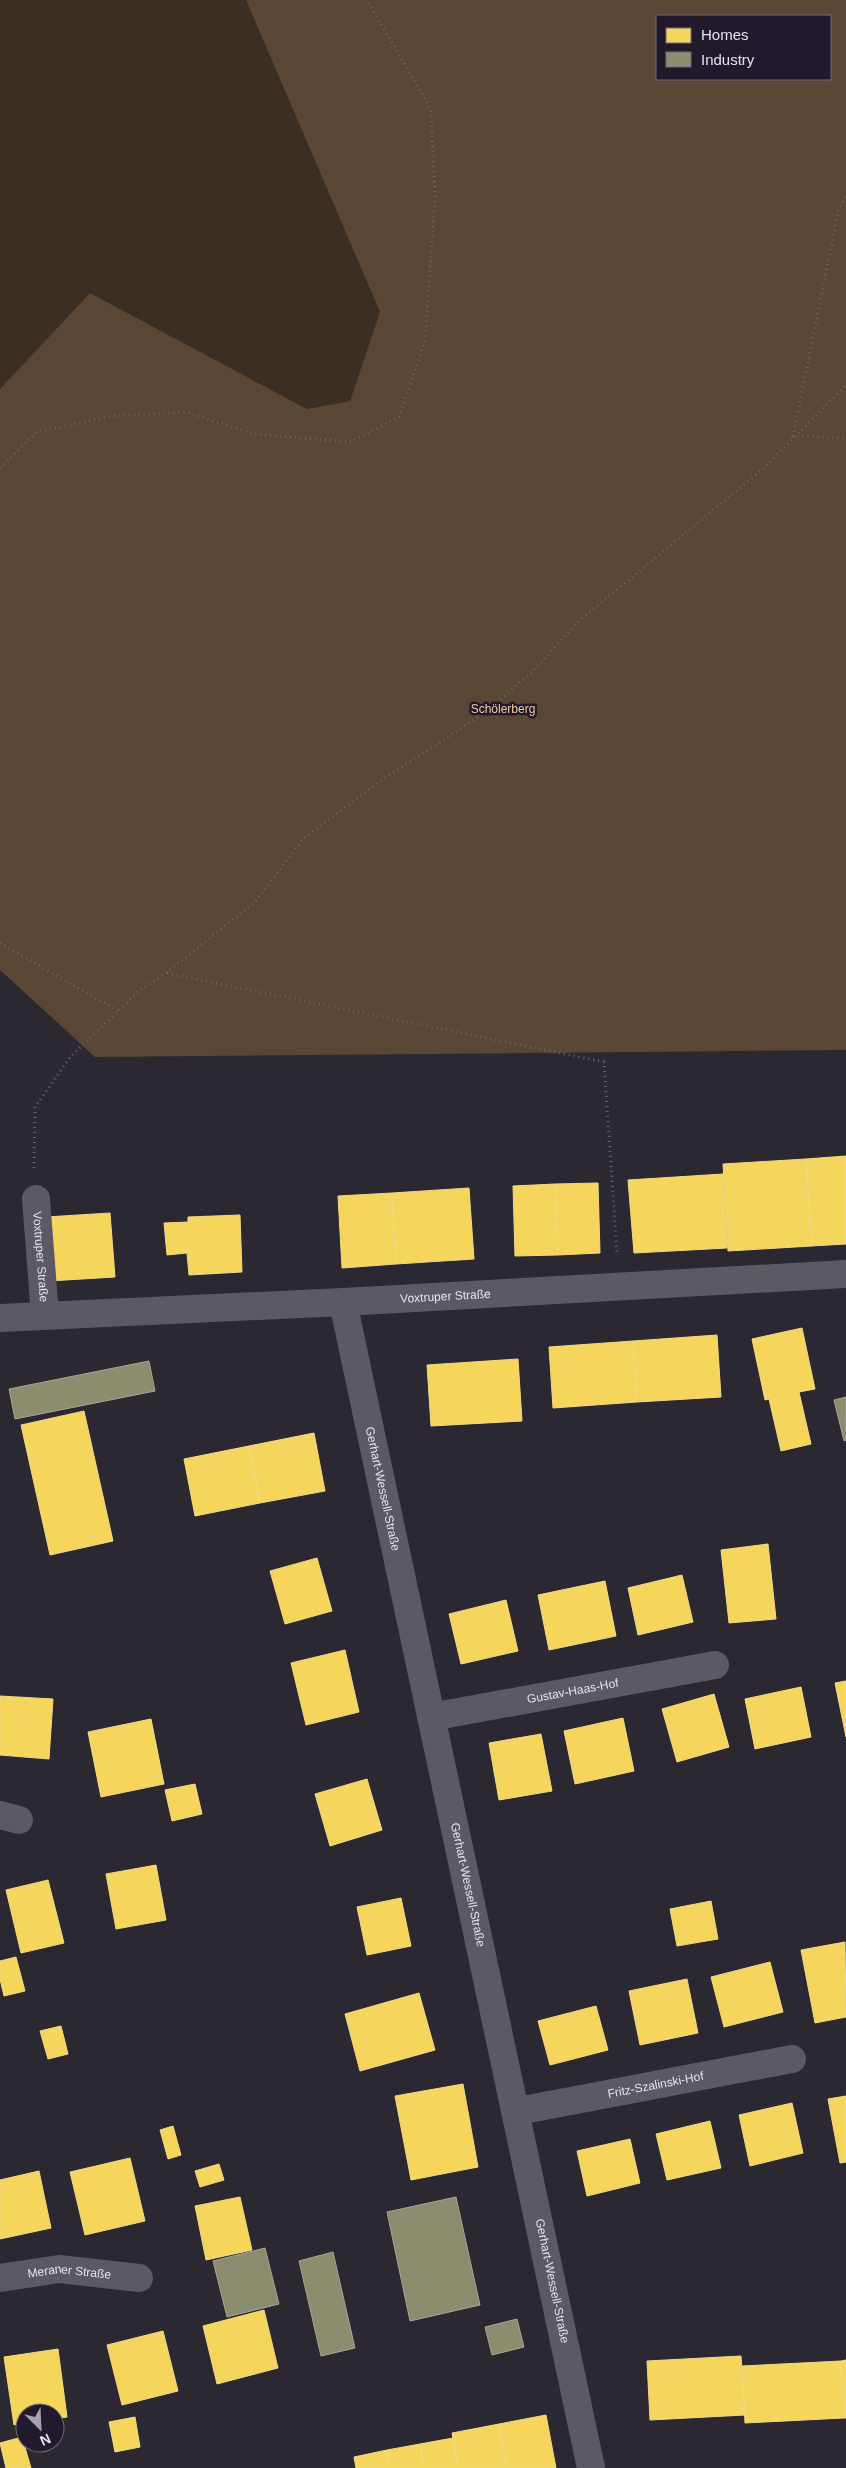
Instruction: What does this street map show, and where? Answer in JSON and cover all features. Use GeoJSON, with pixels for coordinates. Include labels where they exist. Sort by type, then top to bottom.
{"type":"FeatureCollection","features":[{"type":"Feature","properties":{"kind":"street","name":"Voxtruper Straße"},"geometry":{"type":"LineString","coordinates":[[36,1199],[45,1315]]}},
{"type":"Feature","properties":{"kind":"street","name":"Voxtruper Straße"},"geometry":{"type":"LineString","coordinates":[[0,1318],[343,1302],[846,1274]]}},
{"type":"Feature","properties":{"kind":"street","name":"Gerhart-Wessell-Straße"},"geometry":{"type":"LineString","coordinates":[[343,1302],[430,1717],[518,2111],[591,2468]]}},
{"type":"Feature","properties":{"kind":"street","name":"Gustav-Haas-Hof"},"geometry":{"type":"LineString","coordinates":[[430,1717],[715,1665]]}},
{"type":"Feature","properties":{"kind":"street","name":"Fritz-Szalinski-Hof"},"geometry":{"type":"LineString","coordinates":[[518,2111],[792,2059]]}},
{"type":"Feature","properties":{"kind":"street","name":"Meraner Straße"},"geometry":{"type":"LineString","coordinates":[[0,2278],[59,2269],[139,2278]]}},
{"type":"Feature","properties":{"kind":"path"},"geometry":{"type":"LineString","coordinates":[[0,468],[37,432],[112,416],[185,412],[254,434],[351,442],[399,417],[425,341],[435,198],[431,109],[367,0]]}},
{"type":"Feature","properties":{"kind":"path"},"geometry":{"type":"LineString","coordinates":[[793,436],[839,209],[846,197]]}},
{"type":"Feature","properties":{"kind":"path"},"geometry":{"type":"LineString","coordinates":[[36,1199],[34,1164],[35,1107],[72,1056],[140,990],[166,973],[254,903],[304,838],[385,778],[490,709],[533,671],[579,621],[763,469],[793,436],[846,385]]}},
{"type":"Feature","properties":{"kind":"path"},"geometry":{"type":"LineString","coordinates":[[793,436],[846,438]]}},
{"type":"Feature","properties":{"kind":"path"},"geometry":{"type":"LineString","coordinates":[[0,943],[118,1011]]}},
{"type":"Feature","properties":{"kind":"path"},"geometry":{"type":"LineString","coordinates":[[166,973],[604,1062],[619,1286]]}},
{"type":"Feature","properties":{"kind":"shaded area"},"geometry":{"type":"Polygon","coordinates":[[[0,0],[246,0],[380,312],[350,401],[307,409],[90,293],[0,389],[0,0]]]}},
{"type":"Feature","properties":{"kind":"green space","name":"Schölerberg"},"geometry":{"type":"Polygon","coordinates":[[[246,0],[846,0],[846,1050],[95,1057],[0,970],[0,389],[90,293],[307,409],[350,401],[380,312],[246,0]]]}},
{"type":"Feature","properties":{"kind":"building: Homes"},"geometry":{"type":"Polygon","coordinates":[[[846,1156],[846,1244],[812,1246],[806,1159],[846,1156]]]}},
{"type":"Feature","properties":{"kind":"building: Homes"},"geometry":{"type":"Polygon","coordinates":[[[806,1159],[812,1246],[728,1251],[723,1164],[806,1159]]]}},
{"type":"Feature","properties":{"kind":"building: Homes"},"geometry":{"type":"Polygon","coordinates":[[[723,1174],[727,1248],[634,1253],[628,1180],[723,1174]]]}},
{"type":"Feature","properties":{"kind":"building: Homes"},"geometry":{"type":"Polygon","coordinates":[[[598,1183],[600,1253],[558,1255],[555,1184],[598,1183]]]}},
{"type":"Feature","properties":{"kind":"building: Homes"},"geometry":{"type":"Polygon","coordinates":[[[555,1184],[558,1255],[515,1256],[513,1186],[555,1184]]]}},
{"type":"Feature","properties":{"kind":"building: Homes"},"geometry":{"type":"Polygon","coordinates":[[[469,1188],[474,1259],[396,1264],[392,1193],[469,1188]]]}},
{"type":"Feature","properties":{"kind":"building: Homes"},"geometry":{"type":"Polygon","coordinates":[[[392,1193],[396,1264],[342,1268],[338,1196],[392,1193]]]}},
{"type":"Feature","properties":{"kind":"building: Homes"},"geometry":{"type":"Polygon","coordinates":[[[110,1213],[115,1277],[49,1281],[46,1217],[110,1213]]]}},
{"type":"Feature","properties":{"kind":"building: Homes"},"geometry":{"type":"Polygon","coordinates":[[[240,1215],[242,1272],[189,1275],[187,1253],[167,1255],[164,1223],[188,1222],[188,1217],[240,1215]]]}},
{"type":"Feature","properties":{"kind":"building: Homes"},"geometry":{"type":"Polygon","coordinates":[[[802,1328],[815,1389],[799,1392],[811,1444],[781,1451],[769,1399],[765,1400],[752,1339],[802,1328]]]}},
{"type":"Feature","properties":{"kind":"building: Homes"},"geometry":{"type":"Polygon","coordinates":[[[717,1335],[721,1397],[637,1402],[633,1341],[717,1335]]]}},
{"type":"Feature","properties":{"kind":"building: Homes"},"geometry":{"type":"Polygon","coordinates":[[[633,1341],[637,1402],[553,1408],[549,1347],[633,1341]]]}},
{"type":"Feature","properties":{"kind":"building: Homes"},"geometry":{"type":"Polygon","coordinates":[[[518,1359],[522,1421],[431,1426],[427,1365],[518,1359]]]}},
{"type":"Feature","properties":{"kind":"building: Homes"},"geometry":{"type":"Polygon","coordinates":[[[84,1411],[113,1541],[50,1555],[21,1425],[84,1411]]]}},
{"type":"Feature","properties":{"kind":"building: Homes"},"geometry":{"type":"Polygon","coordinates":[[[314,1433],[325,1491],[260,1503],[249,1446],[314,1433]]]}},
{"type":"Feature","properties":{"kind":"building: Homes"},"geometry":{"type":"Polygon","coordinates":[[[249,1446],[260,1503],[195,1516],[184,1459],[249,1446]]]}},
{"type":"Feature","properties":{"kind":"building: Homes"},"geometry":{"type":"Polygon","coordinates":[[[768,1544],[776,1619],[729,1623],[721,1550],[768,1544]]]}},
{"type":"Feature","properties":{"kind":"building: Homes"},"geometry":{"type":"Polygon","coordinates":[[[317,1558],[332,1611],[285,1624],[270,1571],[317,1558]]]}},
{"type":"Feature","properties":{"kind":"building: Homes"},"geometry":{"type":"Polygon","coordinates":[[[682,1575],[693,1622],[638,1635],[628,1588],[682,1575]]]}},
{"type":"Feature","properties":{"kind":"building: Homes"},"geometry":{"type":"Polygon","coordinates":[[[605,1581],[616,1636],[549,1650],[538,1595],[605,1581]]]}},
{"type":"Feature","properties":{"kind":"building: Homes"},"geometry":{"type":"Polygon","coordinates":[[[506,1600],[518,1651],[461,1664],[449,1614],[506,1600]]]}},
{"type":"Feature","properties":{"kind":"building: Homes"},"geometry":{"type":"Polygon","coordinates":[[[345,1650],[359,1712],[306,1725],[291,1663],[345,1650]]]}},
{"type":"Feature","properties":{"kind":"building: Homes"},"geometry":{"type":"Polygon","coordinates":[[[846,1681],[846,1737],[835,1683],[846,1681]]]}},
{"type":"Feature","properties":{"kind":"building: Homes"},"geometry":{"type":"Polygon","coordinates":[[[801,1687],[811,1737],[755,1749],[745,1699],[801,1687]]]}},
{"type":"Feature","properties":{"kind":"building: Homes"},"geometry":{"type":"Polygon","coordinates":[[[714,1694],[729,1747],[677,1762],[662,1709],[714,1694]]]}},
{"type":"Feature","properties":{"kind":"building: Homes"},"geometry":{"type":"Polygon","coordinates":[[[0,1696],[53,1699],[49,1759],[0,1755],[0,1696]]]}},
{"type":"Feature","properties":{"kind":"building: Homes"},"geometry":{"type":"Polygon","coordinates":[[[623,1718],[634,1771],[575,1784],[564,1731],[623,1718]]]}},
{"type":"Feature","properties":{"kind":"building: Homes"},"geometry":{"type":"Polygon","coordinates":[[[151,1719],[164,1784],[101,1797],[88,1732],[151,1719]]]}},
{"type":"Feature","properties":{"kind":"building: Homes"},"geometry":{"type":"Polygon","coordinates":[[[541,1734],[552,1791],[499,1800],[489,1743],[541,1734]]]}},
{"type":"Feature","properties":{"kind":"building: Homes"},"geometry":{"type":"Polygon","coordinates":[[[367,1779],[382,1830],[330,1846],[315,1794],[367,1779]]]}},
{"type":"Feature","properties":{"kind":"building: Homes"},"geometry":{"type":"Polygon","coordinates":[[[195,1784],[202,1814],[172,1821],[165,1790],[195,1784]]]}},
{"type":"Feature","properties":{"kind":"building: Homes"},"geometry":{"type":"Polygon","coordinates":[[[156,1865],[166,1920],[116,1929],[106,1874],[156,1865]]]}},
{"type":"Feature","properties":{"kind":"building: Homes"},"geometry":{"type":"Polygon","coordinates":[[[48,1880],[64,1943],[21,1953],[6,1890],[48,1880]]]}},
{"type":"Feature","properties":{"kind":"building: Homes"},"geometry":{"type":"Polygon","coordinates":[[[401,1898],[411,1946],[367,1955],[357,1907],[401,1898]]]}},
{"type":"Feature","properties":{"kind":"building: Homes"},"geometry":{"type":"Polygon","coordinates":[[[711,1901],[718,1939],[677,1946],[670,1909],[711,1901]]]}},
{"type":"Feature","properties":{"kind":"building: Homes"},"geometry":{"type":"Polygon","coordinates":[[[845,1942],[846,2017],[815,2023],[801,1950],[845,1942]]]}},
{"type":"Feature","properties":{"kind":"building: Homes"},"geometry":{"type":"Polygon","coordinates":[[[16,1957],[25,1991],[4,1996],[0,1979],[0,1961],[16,1957]]]}},
{"type":"Feature","properties":{"kind":"building: Homes"},"geometry":{"type":"Polygon","coordinates":[[[770,1962],[783,2012],[724,2027],[711,1977],[770,1962]]]}},
{"type":"Feature","properties":{"kind":"building: Homes"},"geometry":{"type":"Polygon","coordinates":[[[687,1979],[698,2033],[640,2045],[629,1991],[687,1979]]]}},
{"type":"Feature","properties":{"kind":"building: Homes"},"geometry":{"type":"Polygon","coordinates":[[[419,1993],[435,2050],[360,2071],[345,2014],[419,1993]]]}},
{"type":"Feature","properties":{"kind":"building: Homes"},"geometry":{"type":"Polygon","coordinates":[[[596,2006],[608,2050],[550,2065],[538,2021],[596,2006]]]}},
{"type":"Feature","properties":{"kind":"building: Homes"},"geometry":{"type":"Polygon","coordinates":[[[61,2026],[68,2054],[48,2059],[40,2031],[61,2026]]]}},
{"type":"Feature","properties":{"kind":"building: Homes"},"geometry":{"type":"Polygon","coordinates":[[[463,2084],[478,2167],[411,2180],[395,2096],[463,2084]]]}},
{"type":"Feature","properties":{"kind":"building: Homes"},"geometry":{"type":"Polygon","coordinates":[[[846,2096],[846,2162],[840,2163],[828,2099],[846,2096]]]}},
{"type":"Feature","properties":{"kind":"building: Homes"},"geometry":{"type":"Polygon","coordinates":[[[792,2103],[803,2153],[750,2166],[739,2115],[792,2103]]]}},
{"type":"Feature","properties":{"kind":"building: Homes"},"geometry":{"type":"Polygon","coordinates":[[[710,2121],[721,2168],[667,2180],[656,2134],[710,2121]]]}},
{"type":"Feature","properties":{"kind":"building: Homes"},"geometry":{"type":"Polygon","coordinates":[[[173,2126],[181,2155],[168,2159],[160,2130],[173,2126]]]}},
{"type":"Feature","properties":{"kind":"building: Homes"},"geometry":{"type":"Polygon","coordinates":[[[630,2139],[640,2183],[587,2196],[577,2151],[630,2139]]]}},
{"type":"Feature","properties":{"kind":"building: Homes"},"geometry":{"type":"Polygon","coordinates":[[[130,2158],[145,2221],[85,2235],[70,2172],[130,2158]]]}},
{"type":"Feature","properties":{"kind":"building: Homes"},"geometry":{"type":"Polygon","coordinates":[[[219,2164],[224,2180],[200,2187],[195,2171],[219,2164]]]}},
{"type":"Feature","properties":{"kind":"building: Homes"},"geometry":{"type":"Polygon","coordinates":[[[39,2171],[51,2228],[0,2239],[0,2180],[39,2171]]]}},
{"type":"Feature","properties":{"kind":"building: Homes"},"geometry":{"type":"Polygon","coordinates":[[[240,2197],[252,2250],[206,2260],[195,2206],[240,2197]]]}},
{"type":"Feature","properties":{"kind":"building: Homes"},"geometry":{"type":"Polygon","coordinates":[[[264,2310],[278,2368],[217,2384],[203,2326],[264,2310]]]}},
{"type":"Feature","properties":{"kind":"building: Homes"},"geometry":{"type":"Polygon","coordinates":[[[163,2331],[178,2391],[122,2405],[107,2345],[163,2331]]]}},
{"type":"Feature","properties":{"kind":"building: Homes"},"geometry":{"type":"Polygon","coordinates":[[[58,2349],[67,2417],[65,2417],[65,2403],[15,2403],[14,2425],[4,2357],[58,2349]]]}},
{"type":"Feature","properties":{"kind":"building: Homes"},"geometry":{"type":"Polygon","coordinates":[[[741,2356],[745,2415],[650,2420],[647,2361],[741,2356]]]}},
{"type":"Feature","properties":{"kind":"building: Homes"},"geometry":{"type":"Polygon","coordinates":[[[846,2360],[846,2418],[844,2418],[841,2361],[846,2360]]]}},
{"type":"Feature","properties":{"kind":"building: Homes"},"geometry":{"type":"Polygon","coordinates":[[[841,2361],[844,2418],[745,2423],[742,2366],[841,2361]]]}},
{"type":"Feature","properties":{"kind":"building: Homes"},"geometry":{"type":"Polygon","coordinates":[[[546,2415],[556,2468],[507,2468],[499,2424],[546,2415]]]}},
{"type":"Feature","properties":{"kind":"building: Homes"},"geometry":{"type":"Polygon","coordinates":[[[135,2417],[140,2447],[115,2452],[109,2422],[135,2417]]]}},
{"type":"Feature","properties":{"kind":"building: Homes"},"geometry":{"type":"Polygon","coordinates":[[[499,2424],[507,2468],[458,2468],[452,2433],[499,2424]]]}},
{"type":"Feature","properties":{"kind":"building: Homes"},"geometry":{"type":"Polygon","coordinates":[[[453,2438],[458,2468],[424,2468],[420,2444],[453,2438]]]}},
{"type":"Feature","properties":{"kind":"building: Homes"},"geometry":{"type":"Polygon","coordinates":[[[15,2439],[15,2453],[27,2453],[31,2468],[6,2468],[0,2443],[15,2439]]]}},
{"type":"Feature","properties":{"kind":"building: Homes"},"geometry":{"type":"Polygon","coordinates":[[[420,2444],[424,2468],[390,2468],[387,2450],[420,2444]]]}},
{"type":"Feature","properties":{"kind":"building: Homes"},"geometry":{"type":"Polygon","coordinates":[[[387,2450],[390,2468],[356,2468],[354,2457],[387,2450]]]}},
{"type":"Feature","properties":{"kind":"building: Industry"},"geometry":{"type":"Polygon","coordinates":[[[149,1361],[155,1391],[15,1419],[9,1389],[149,1361]]]}},
{"type":"Feature","properties":{"kind":"building: Industry"},"geometry":{"type":"Polygon","coordinates":[[[846,1397],[846,1440],[844,1441],[834,1400],[846,1397]]]}},
{"type":"Feature","properties":{"kind":"building: Industry"},"geometry":{"type":"Polygon","coordinates":[[[456,2197],[480,2305],[410,2321],[387,2212],[456,2197]]]}},
{"type":"Feature","properties":{"kind":"building: Industry"},"geometry":{"type":"Polygon","coordinates":[[[265,2248],[279,2304],[227,2317],[213,2261],[265,2248]]]}},
{"type":"Feature","properties":{"kind":"building: Industry"},"geometry":{"type":"Polygon","coordinates":[[[333,2252],[355,2348],[321,2356],[299,2261],[333,2252]]]}},
{"type":"Feature","properties":{"kind":"building: Industry"},"geometry":{"type":"Polygon","coordinates":[[[517,2319],[524,2347],[492,2355],[485,2327],[517,2319]]]}}]}
